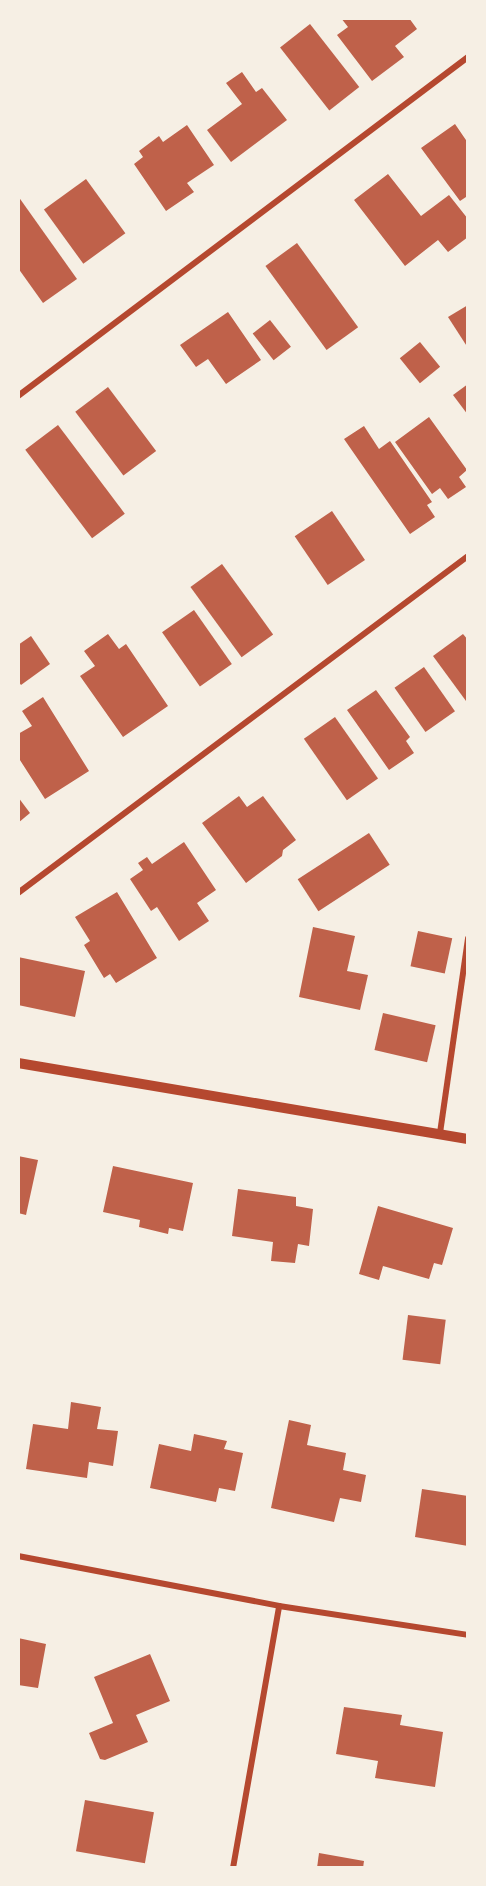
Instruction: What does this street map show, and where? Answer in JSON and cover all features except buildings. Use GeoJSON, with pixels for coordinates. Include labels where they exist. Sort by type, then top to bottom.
{"type":"FeatureCollection","features":[{"type":"Feature","properties":{"kind":"street"},"geometry":{"type":"LineString","coordinates":[[18,396],[468,57]]}},
{"type":"Feature","properties":{"kind":"street"},"geometry":{"type":"LineString","coordinates":[[18,893],[468,556]]}},
{"type":"Feature","properties":{"kind":"street"},"geometry":{"type":"LineString","coordinates":[[440,1134],[468,938]]}},
{"type":"Feature","properties":{"kind":"street"},"geometry":{"type":"LineString","coordinates":[[18,1062],[468,1139]]}},
{"type":"Feature","properties":{"kind":"street"},"geometry":{"type":"LineString","coordinates":[[18,1556],[279,1605],[468,1635]]}},
{"type":"Feature","properties":{"kind":"street"},"geometry":{"type":"LineString","coordinates":[[233,1868],[279,1605]]}}]}
